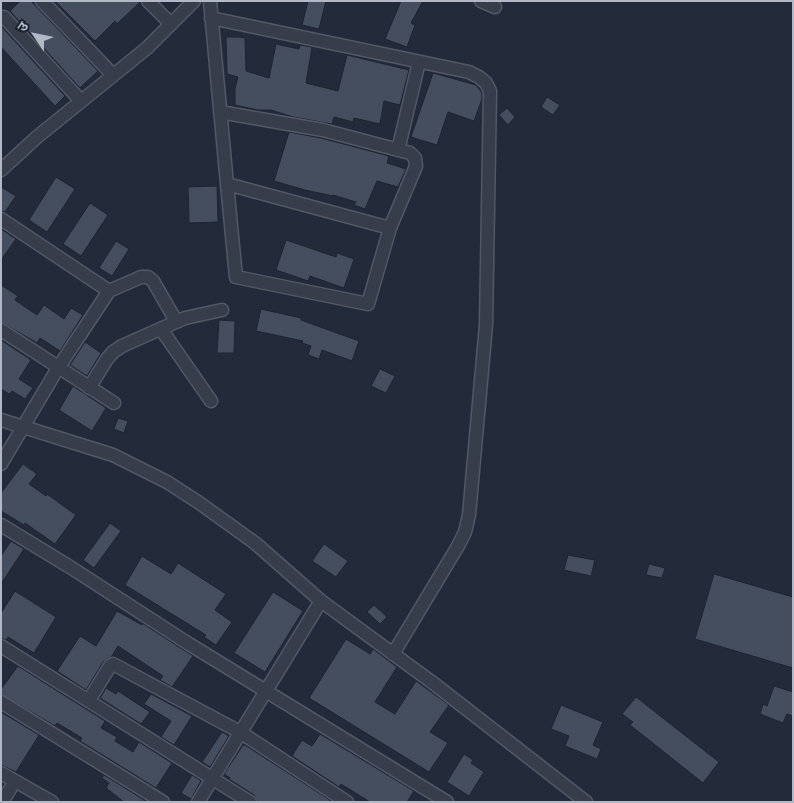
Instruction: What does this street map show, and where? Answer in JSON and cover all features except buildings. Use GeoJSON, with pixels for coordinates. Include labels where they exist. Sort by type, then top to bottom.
{"type":"FeatureCollection","features":[{"type":"Feature","properties":{"kind":"street"},"geometry":{"type":"LineString","coordinates":[[42,1],[113,75]]}},
{"type":"Feature","properties":{"kind":"street"},"geometry":{"type":"LineString","coordinates":[[148,1],[171,24]]}},
{"type":"Feature","properties":{"kind":"street"},"geometry":{"type":"LineString","coordinates":[[1,170],[37,137],[147,48],[194,1]]}},
{"type":"Feature","properties":{"kind":"street"},"geometry":{"type":"LineString","coordinates":[[210,1],[211,18],[220,112],[236,277],[368,304],[390,228],[416,166],[415,158],[410,153],[323,130],[220,112]]}},
{"type":"Feature","properties":{"kind":"street"},"geometry":{"type":"LineString","coordinates":[[480,1],[495,7]]}},
{"type":"Feature","properties":{"kind":"street"},"geometry":{"type":"LineString","coordinates":[[4,17],[82,101]]}},
{"type":"Feature","properties":{"kind":"street"},"geometry":{"type":"LineString","coordinates":[[211,18],[469,72],[486,82],[490,91],[486,324],[470,515],[458,546],[393,654]]}},
{"type":"Feature","properties":{"kind":"street"},"geometry":{"type":"LineString","coordinates":[[398,150],[419,62]]}},
{"type":"Feature","properties":{"kind":"street"},"geometry":{"type":"LineString","coordinates":[[227,184],[390,228]]}},
{"type":"Feature","properties":{"kind":"street"},"geometry":{"type":"LineString","coordinates":[[1,219],[109,291]]}},
{"type":"Feature","properties":{"kind":"street"},"geometry":{"type":"LineString","coordinates":[[1,464],[58,368],[109,291],[141,277],[148,277],[153,281],[176,321]]}},
{"type":"Feature","properties":{"kind":"street"},"geometry":{"type":"LineString","coordinates":[[90,388],[114,352],[176,321],[222,310]]}},
{"type":"Feature","properties":{"kind":"street"},"geometry":{"type":"LineString","coordinates":[[161,329],[211,401]]}},
{"type":"Feature","properties":{"kind":"street"},"geometry":{"type":"LineString","coordinates":[[1,330],[114,403]]}},
{"type":"Feature","properties":{"kind":"street"},"geometry":{"type":"LineString","coordinates":[[1,420],[113,455],[166,482],[229,523],[321,601],[586,802]]}},
{"type":"Feature","properties":{"kind":"street"},"geometry":{"type":"LineString","coordinates":[[1,525],[189,644],[447,802]]}},
{"type":"Feature","properties":{"kind":"street"},"geometry":{"type":"LineString","coordinates":[[198,802],[321,601]]}},
{"type":"Feature","properties":{"kind":"street"},"geometry":{"type":"LineString","coordinates":[[2,649],[90,700],[250,802]]}},
{"type":"Feature","properties":{"kind":"street"},"geometry":{"type":"LineString","coordinates":[[90,700],[113,664],[240,732],[347,802]]}},
{"type":"Feature","properties":{"kind":"street"},"geometry":{"type":"LineString","coordinates":[[1,702],[163,802]]}},
{"type":"Feature","properties":{"kind":"street"},"geometry":{"type":"LineString","coordinates":[[1,773],[52,802]]}},
{"type":"Feature","properties":{"kind":"street"},"geometry":{"type":"LineString","coordinates":[[2,802],[15,781]]}}]}
